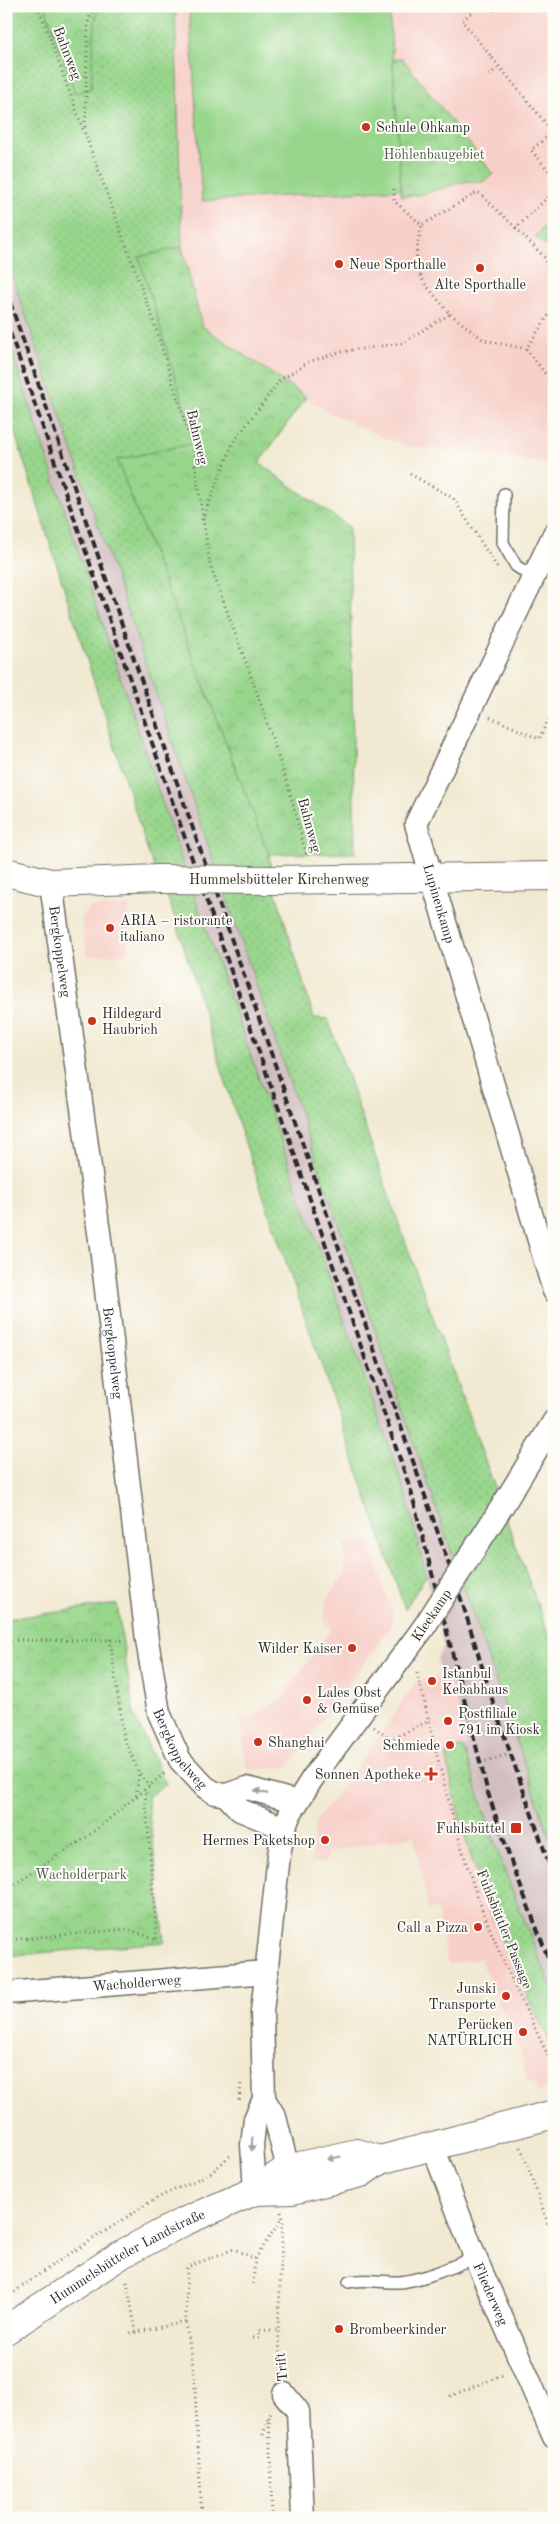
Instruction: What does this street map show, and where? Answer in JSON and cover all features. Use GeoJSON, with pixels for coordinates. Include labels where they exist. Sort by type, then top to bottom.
{"type":"FeatureCollection","features":[{"type":"Feature","properties":{"kind":"main road","name":"Hummelsbütteler Kirchenweg"},"geometry":{"type":"LineString","coordinates":[[6,872],[51,883],[159,879],[312,880],[554,876]]}},
{"type":"Feature","properties":{"kind":"main road","name":"Hummelsbütteler Landstraße"},"geometry":{"type":"LineString","coordinates":[[6,2330],[122,2254],[183,2222],[255,2191],[287,2190],[357,2153],[380,2160],[554,2114]]}},
{"type":"Feature","properties":{"kind":"street","name":"Lupinenkamp"},"geometry":{"type":"LineString","coordinates":[[554,534],[469,707],[416,824],[554,1290]]}},
{"type":"Feature","properties":{"kind":"street","name":"Bergkoppelweg"},"geometry":{"type":"LineString","coordinates":[[51,883],[101,1247],[147,1640],[159,1712],[180,1760],[205,1786],[216,1793],[226,1795],[247,1788],[297,1802]]}},
{"type":"Feature","properties":{"kind":"street","name":"Kleekamp"},"geometry":{"type":"LineString","coordinates":[[297,1802],[424,1627],[503,1505],[554,1421]]}},
{"type":"Feature","properties":{"kind":"street","name":"Bergkoppelweg"},"geometry":{"type":"LineString","coordinates":[[226,1795],[240,1810],[284,1828]]}},
{"type":"Feature","properties":{"kind":"street"},"geometry":{"type":"LineString","coordinates":[[255,2191],[252,2145],[255,2119],[264,2099],[262,2034],[278,1855],[284,1828],[297,1802]]}},
{"type":"Feature","properties":{"kind":"street","name":"Wacholderweg"},"geometry":{"type":"LineString","coordinates":[[6,1993],[267,1972]]}},
{"type":"Feature","properties":{"kind":"street"},"geometry":{"type":"LineString","coordinates":[[264,2099],[275,2116],[287,2190]]}},
{"type":"Feature","properties":{"kind":"street","name":"Fliederweg"},"geometry":{"type":"LineString","coordinates":[[433,2147],[475,2257],[554,2436]]}},
{"type":"Feature","properties":{"kind":"street","name":"Trift"},"geometry":{"type":"LineString","coordinates":[[284,2394],[298,2411],[303,2518]]}},
{"type":"Feature","properties":{"kind":"lane"},"geometry":{"type":"LineString","coordinates":[[504,494],[504,543],[516,566],[531,582]]}},
{"type":"Feature","properties":{"kind":"lane"},"geometry":{"type":"LineString","coordinates":[[349,2282],[362,2279],[399,2282],[427,2276],[475,2257]]}},
{"type":"Feature","properties":{"kind":"path","name":"Bahnweg"},"geometry":{"type":"LineString","coordinates":[[38,6],[153,319],[192,445],[210,565],[283,770],[312,880]]}},
{"type":"Feature","properties":{"kind":"path"},"geometry":{"type":"LineString","coordinates":[[85,131],[88,23],[93,6]]}},
{"type":"Feature","properties":{"kind":"path"},"geometry":{"type":"LineString","coordinates":[[478,6],[462,21],[553,132],[531,150],[554,177]]}},
{"type":"Feature","properties":{"kind":"path"},"geometry":{"type":"LineString","coordinates":[[489,6],[493,10],[497,6]]}},
{"type":"Feature","properties":{"kind":"path"},"geometry":{"type":"LineString","coordinates":[[548,6],[554,10]]}},
{"type":"Feature","properties":{"kind":"path"},"geometry":{"type":"LineString","coordinates":[[488,75],[499,67]]}},
{"type":"Feature","properties":{"kind":"path"},"geometry":{"type":"LineString","coordinates":[[394,189],[394,201],[422,224]]}},
{"type":"Feature","properties":{"kind":"path"},"geometry":{"type":"LineString","coordinates":[[516,228],[554,191]]}},
{"type":"Feature","properties":{"kind":"path"},"geometry":{"type":"LineString","coordinates":[[554,299],[545,258],[478,192],[422,224],[415,251],[419,275],[450,314],[484,340],[526,349],[554,385]]}},
{"type":"Feature","properties":{"kind":"path"},"geometry":{"type":"LineString","coordinates":[[526,349],[554,307]]}},
{"type":"Feature","properties":{"kind":"path"},"geometry":{"type":"LineString","coordinates":[[202,521],[233,443],[279,381],[308,362],[340,352],[402,343],[450,314]]}},
{"type":"Feature","properties":{"kind":"path"},"geometry":{"type":"LineString","coordinates":[[410,474],[453,498],[500,572],[531,582]]}},
{"type":"Feature","properties":{"kind":"path"},"geometry":{"type":"LineString","coordinates":[[469,707],[539,739],[554,707]]}},
{"type":"Feature","properties":{"kind":"path"},"geometry":{"type":"LineString","coordinates":[[110,1639],[124,1739],[139,1773],[150,1786]]}},
{"type":"Feature","properties":{"kind":"path"},"geometry":{"type":"LineString","coordinates":[[6,1640],[147,1640]]}},
{"type":"Feature","properties":{"kind":"path","name":"Fuhlsbüttler Passage"},"geometry":{"type":"LineString","coordinates":[[410,1646],[478,1898],[527,2014],[554,2068]]}},
{"type":"Feature","properties":{"kind":"path"},"geometry":{"type":"LineString","coordinates":[[368,1723],[391,1740],[434,1718]]}},
{"type":"Feature","properties":{"kind":"path"},"geometry":{"type":"LineString","coordinates":[[481,1763],[506,1755]]}},
{"type":"Feature","properties":{"kind":"path"},"geometry":{"type":"LineString","coordinates":[[6,1889],[87,1837],[145,1791],[180,1760]]}},
{"type":"Feature","properties":{"kind":"path"},"geometry":{"type":"LineString","coordinates":[[136,1797],[139,1773]]}},
{"type":"Feature","properties":{"kind":"path"},"geometry":{"type":"LineString","coordinates":[[6,1940],[128,1929],[157,1940],[145,1791]]}},
{"type":"Feature","properties":{"kind":"path"},"geometry":{"type":"LineString","coordinates":[[513,2125],[554,2242]]}},
{"type":"Feature","properties":{"kind":"path"},"geometry":{"type":"LineString","coordinates":[[6,2298],[51,2266],[155,2199],[211,2173],[235,2152]]}},
{"type":"Feature","properties":{"kind":"path","name":"Trift"},"geometry":{"type":"LineString","coordinates":[[284,2394],[278,2330],[283,2218],[287,2190]]}},
{"type":"Feature","properties":{"kind":"path"},"geometry":{"type":"LineString","coordinates":[[253,2284],[255,2259],[283,2218]]}},
{"type":"Feature","properties":{"kind":"path"},"geometry":{"type":"LineString","coordinates":[[202,2518],[194,2373],[186,2322],[187,2267],[234,2249],[255,2259]]}},
{"type":"Feature","properties":{"kind":"path"},"geometry":{"type":"LineString","coordinates":[[127,2282],[136,2332]]}},
{"type":"Feature","properties":{"kind":"path"},"geometry":{"type":"LineString","coordinates":[[130,2333],[186,2322]]}},
{"type":"Feature","properties":{"kind":"path"},"geometry":{"type":"LineString","coordinates":[[253,2338],[260,2338],[259,2330],[278,2330]]}},
{"type":"Feature","properties":{"kind":"path"},"geometry":{"type":"LineString","coordinates":[[450,2396],[525,2367]]}},
{"type":"Feature","properties":{"kind":"path"},"geometry":{"type":"LineString","coordinates":[[263,2435],[269,2415],[284,2394]]}},
{"type":"Feature","properties":{"kind":"path"},"geometry":{"type":"LineString","coordinates":[[269,2415],[272,2518]]}},
{"type":"Feature","properties":{"kind":"shaded area","name":"Schule Ohkamp"},"geometry":{"type":"Polygon","coordinates":[[[175,6],[554,6],[554,466],[464,451],[411,447],[389,440],[328,412],[279,381],[201,326],[182,247],[175,6]]]}},
{"type":"Feature","properties":{"kind":"shaded area"},"geometry":{"type":"Polygon","coordinates":[[[6,258],[554,1850],[554,1994],[504,1870],[463,1747],[467,1746],[450,1674],[441,1676],[437,1658],[444,1647],[405,1492],[179,853],[6,335],[6,258]]]}},
{"type":"Feature","properties":{"kind":"shaded area"},"geometry":{"type":"Polygon","coordinates":[[[129,906],[129,954],[87,956],[81,918],[91,907],[129,906]]]}},
{"type":"Feature","properties":{"kind":"shaded area"},"geometry":{"type":"Polygon","coordinates":[[[370,1542],[392,1613],[392,1625],[288,1767],[247,1770],[240,1719],[257,1715],[281,1699],[332,1628],[324,1622],[327,1598],[345,1574],[344,1543],[370,1542]]]}},
{"type":"Feature","properties":{"kind":"shaded area"},"geometry":{"type":"Polygon","coordinates":[[[450,1674],[468,1746],[446,1754],[457,1809],[554,2043],[554,2087],[539,2092],[535,2084],[527,2079],[520,2049],[480,1959],[448,1964],[437,1909],[428,1910],[414,1836],[327,1852],[325,1863],[311,1862],[316,1821],[373,1745],[416,1682],[450,1674]]]}},
{"type":"Feature","properties":{"kind":"green space"},"geometry":{"type":"Polygon","coordinates":[[[6,6],[45,6],[75,93],[99,6],[175,6],[182,247],[140,257],[162,313],[195,443],[117,460],[269,854],[272,880],[314,1018],[328,1019],[391,1202],[554,1650],[554,1850],[6,258],[6,6]]]}},
{"type":"Feature","properties":{"kind":"green space"},"geometry":{"type":"Polygon","coordinates":[[[45,6],[99,6],[95,20],[91,89],[75,93],[45,6]]]}},
{"type":"Feature","properties":{"kind":"green space"},"geometry":{"type":"Polygon","coordinates":[[[189,6],[389,6],[401,189],[202,201],[189,6]]]}},
{"type":"Feature","properties":{"kind":"green space","name":"Höhlenbaugebiet"},"geometry":{"type":"Polygon","coordinates":[[[402,58],[493,174],[483,182],[467,181],[419,195],[401,196],[393,59],[402,58]]]}},
{"type":"Feature","properties":{"kind":"green space"},"geometry":{"type":"Polygon","coordinates":[[[554,215],[554,253],[535,237],[554,215]]]}},
{"type":"Feature","properties":{"kind":"green space"},"geometry":{"type":"Polygon","coordinates":[[[182,247],[202,326],[306,397],[259,463],[349,527],[355,853],[269,854],[117,460],[195,443],[139,257],[182,247]]]}},
{"type":"Feature","properties":{"kind":"green space"},"geometry":{"type":"Polygon","coordinates":[[[6,335],[179,853],[405,1492],[426,1576],[405,1609],[240,1128],[171,906],[149,855],[6,405],[6,335]]]}},
{"type":"Feature","properties":{"kind":"green space","name":"Wacholderpark"},"geometry":{"type":"Polygon","coordinates":[[[117,1604],[134,1715],[166,1784],[147,1797],[165,1942],[6,1956],[6,1619],[117,1604]]]}},
{"type":"Feature","properties":{"kind":"green space"},"geometry":{"type":"Polygon","coordinates":[[[463,1747],[504,1870],[554,1994],[554,2050],[519,1978],[488,1906],[463,1831],[446,1753],[463,1747]]]}},
{"type":"Feature","properties":{"kind":"railway"},"geometry":{"type":"LineString","coordinates":[[6,291],[463,1605],[496,1712],[554,1878]]}},
{"type":"Feature","properties":{"kind":"railway"},"geometry":{"type":"LineString","coordinates":[[6,321],[411,1491],[488,1793],[512,1864],[554,1973]]}},
{"type":"Feature","properties":{"kind":"place","name":"Schule Ohkamp"},"geometry":{"type":"Point","coordinates":[366,127]}},
{"type":"Feature","properties":{"kind":"place","name":"Neue Sporthalle"},"geometry":{"type":"Point","coordinates":[339,264]}},
{"type":"Feature","properties":{"kind":"place","name":"Alte Sporthalle"},"geometry":{"type":"Point","coordinates":[480,268]}},
{"type":"Feature","properties":{"kind":"place","name":"ARIA – ristorante italiano"},"geometry":{"type":"Point","coordinates":[110,928]}},
{"type":"Feature","properties":{"kind":"place","name":"Hildegard Haubrich"},"geometry":{"type":"Point","coordinates":[92,1021]}},
{"type":"Feature","properties":{"kind":"place","name":"Wilder Kaiser"},"geometry":{"type":"Point","coordinates":[352,1648]}},
{"type":"Feature","properties":{"kind":"place","name":"Istanbul Kebabhaus"},"geometry":{"type":"Point","coordinates":[432,1681]}},
{"type":"Feature","properties":{"kind":"place","name":"Lales Obst & Gemüse"},"geometry":{"type":"Point","coordinates":[307,1700]}},
{"type":"Feature","properties":{"kind":"place","name":"Postfiliale 791 im Kiosk"},"geometry":{"type":"Point","coordinates":[448,1721]}},
{"type":"Feature","properties":{"kind":"place","name":"Shanghai"},"geometry":{"type":"Point","coordinates":[258,1742]}},
{"type":"Feature","properties":{"kind":"place","name":"Schmiede"},"geometry":{"type":"Point","coordinates":[450,1745]}},
{"type":"Feature","properties":{"kind":"place","name":"Sonnen Apotheke"},"geometry":{"type":"Point","coordinates":[431,1774]}},
{"type":"Feature","properties":{"kind":"place","name":"Fuhlsbüttel"},"geometry":{"type":"Point","coordinates":[516,1828]}},
{"type":"Feature","properties":{"kind":"place","name":"Hermes Paketshop"},"geometry":{"type":"Point","coordinates":[325,1840]}},
{"type":"Feature","properties":{"kind":"place","name":"Call a Pizza"},"geometry":{"type":"Point","coordinates":[478,1927]}},
{"type":"Feature","properties":{"kind":"place","name":"Junski Transporte"},"geometry":{"type":"Point","coordinates":[506,1996]}},
{"type":"Feature","properties":{"kind":"place","name":"Perücken NATÜRLICH"},"geometry":{"type":"Point","coordinates":[523,2032]}},
{"type":"Feature","properties":{"kind":"place","name":"Brombeerkinder"},"geometry":{"type":"Point","coordinates":[339,2329]}}]}
